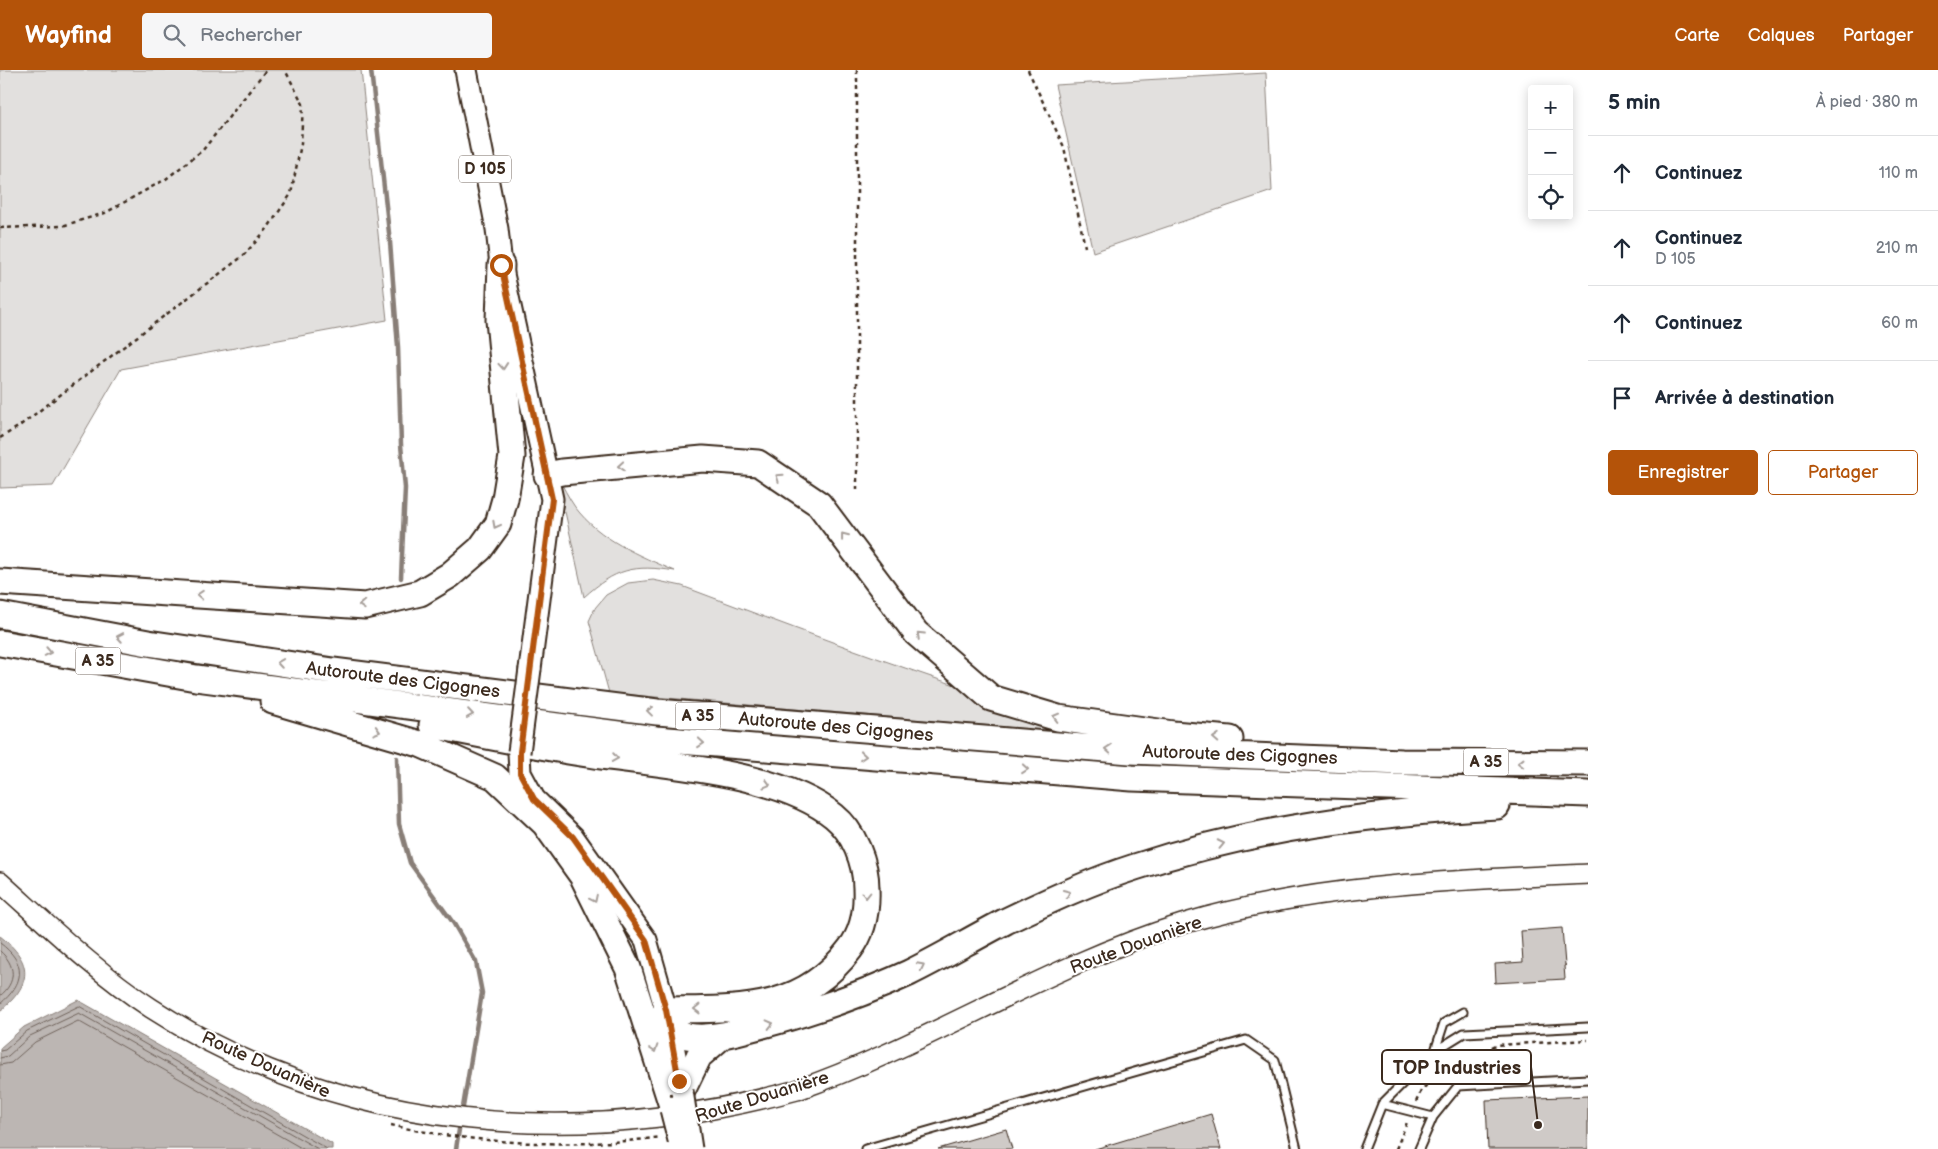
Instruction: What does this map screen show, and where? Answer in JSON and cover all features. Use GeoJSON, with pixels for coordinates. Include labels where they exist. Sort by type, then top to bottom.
{"type":"FeatureCollection","features":[{"type":"Feature","properties":{"kind":"highway"},"geometry":{"type":"LineString","coordinates":[[0,582],[365,606],[420,593],[450,575],[480,549],[498,524],[506,498],[512,456],[499,320],[501,265]]}},
{"type":"Feature","properties":{"kind":"highway"},"geometry":{"type":"LineString","coordinates":[[547,475],[703,459],[758,463],[819,504],[916,633],[991,698],[1058,718],[1173,734],[1207,738],[1362,745],[1402,762]]}},
{"type":"Feature","properties":{"kind":"highway","name":"Autoroute des Cigognes"},"geometry":{"type":"LineString","coordinates":[[0,615],[148,642],[327,670],[657,712],[1130,751],[1402,762],[1588,763]]}},
{"type":"Feature","properties":{"kind":"highway","name":"Autoroute des Cigognes"},"geometry":{"type":"LineString","coordinates":[[0,643],[196,678],[666,740],[1132,778],[1582,794]]}},
{"type":"Feature","properties":{"kind":"highway"},"geometry":{"type":"LineString","coordinates":[[196,678],[567,751],[719,773],[784,790],[806,798],[835,816],[848,832],[862,860],[866,880],[865,918],[855,942],[840,963],[822,980],[790,998],[767,1004],[667,1018],[679,1034],[696,1037],[722,1036],[786,1019],[861,993],[908,973],[1006,921],[1077,889],[1135,867],[1200,848],[1318,824],[1408,811],[1535,804],[1582,794]]}},
{"type":"Feature","properties":{"kind":"highway"},"geometry":{"type":"LineString","coordinates":[[196,678],[420,744],[495,777],[545,824],[583,877],[628,968],[677,1100],[685,1146]]}},
{"type":"Feature","properties":{"kind":"highway"},"geometry":{"type":"LineString","coordinates":[[677,1100],[699,1056],[722,1036]]}},
{"type":"Feature","properties":{"kind":"main road","name":"D 105"},"geometry":{"type":"LineString","coordinates":[[466,70],[497,229],[501,265],[552,499],[520,752],[520,773],[534,799],[573,837],[646,940],[667,1018]]}},
{"type":"Feature","properties":{"kind":"main road","name":"Route Douanière"},"geometry":{"type":"LineString","coordinates":[[0,882],[101,972],[148,1006],[185,1029],[286,1078],[376,1109],[447,1123],[509,1130],[600,1130],[678,1123],[796,1090],[923,1038],[1103,954],[1182,924],[1288,899],[1411,885],[1588,874]]}},
{"type":"Feature","properties":{"kind":"main road"},"geometry":{"type":"LineString","coordinates":[[667,1018],[677,1100]]}},
{"type":"Feature","properties":{"kind":"lane"},"geometry":{"type":"LineString","coordinates":[[1435,1051],[1444,1023],[1463,1012]]}},
{"type":"Feature","properties":{"kind":"lane"},"geometry":{"type":"LineString","coordinates":[[1364,1149],[1382,1104],[1435,1051],[1464,1033],[1588,1026]]}},
{"type":"Feature","properties":{"kind":"lane"},"geometry":{"type":"LineString","coordinates":[[865,1149],[1246,1040],[1275,1060],[1297,1149]]}},
{"type":"Feature","properties":{"kind":"lane"},"geometry":{"type":"LineString","coordinates":[[1419,1149],[1433,1117],[1458,1086],[1588,1079]]}},
{"type":"Feature","properties":{"kind":"lane"},"geometry":{"type":"LineString","coordinates":[[1382,1104],[1433,1117]]}},
{"type":"Feature","properties":{"kind":"path"},"geometry":{"type":"LineString","coordinates":[[0,228],[62,226],[105,213],[166,179],[203,150],[266,70]]}},
{"type":"Feature","properties":{"kind":"path"},"geometry":{"type":"LineString","coordinates":[[0,438],[18,427],[243,256],[267,229],[290,194],[301,144],[303,104],[285,70]]}},
{"type":"Feature","properties":{"kind":"path"},"geometry":{"type":"LineString","coordinates":[[857,70],[857,492]]}},
{"type":"Feature","properties":{"kind":"path"},"geometry":{"type":"LineString","coordinates":[[1028,70],[1064,148],[1085,247]]}},
{"type":"Feature","properties":{"kind":"path"},"geometry":{"type":"LineString","coordinates":[[1396,1149],[1422,1089],[1448,1069],[1496,1045],[1588,1040]]}},
{"type":"Feature","properties":{"kind":"shaded area"},"geometry":{"type":"Polygon","coordinates":[[[0,70],[361,70],[387,320],[121,369],[53,486],[0,488],[0,70]]]}},
{"type":"Feature","properties":{"kind":"shaded area"},"geometry":{"type":"Polygon","coordinates":[[[1266,73],[1272,191],[1093,252],[1055,85],[1266,73]]]}},
{"type":"Feature","properties":{"kind":"shaded area"},"geometry":{"type":"Polygon","coordinates":[[[557,476],[575,507],[596,529],[620,545],[675,571],[648,568],[626,571],[606,580],[584,597],[557,476]]]}},
{"type":"Feature","properties":{"kind":"shaded area"},"geometry":{"type":"Polygon","coordinates":[[[653,580],[682,586],[961,687],[1132,738],[609,693],[589,621],[595,608],[606,595],[628,583],[653,580]]]}},
{"type":"Feature","properties":{"kind":"water"},"geometry":{"type":"Polygon","coordinates":[[[0,936],[19,955],[25,974],[18,992],[0,1011],[0,936]]]}},
{"type":"Feature","properties":{"kind":"water"},"geometry":{"type":"Polygon","coordinates":[[[78,1000],[332,1144],[332,1149],[0,1149],[0,1048],[24,1027],[78,1000]]]}},
{"type":"Feature","properties":{"kind":"building"},"geometry":{"type":"Polygon","coordinates":[[[1562,928],[1566,965],[1564,966],[1565,979],[1494,983],[1496,982],[1495,964],[1523,962],[1521,931],[1562,928]]]}},
{"type":"Feature","properties":{"kind":"building"},"geometry":{"type":"Polygon","coordinates":[[[1588,1096],[1588,1149],[1488,1149],[1486,1100],[1588,1096]]]}},
{"type":"Feature","properties":{"kind":"building"},"geometry":{"type":"Polygon","coordinates":[[[1211,1114],[1221,1149],[1095,1149],[1211,1114]]]}},
{"type":"Feature","properties":{"kind":"building"},"geometry":{"type":"Polygon","coordinates":[[[1006,1129],[1012,1149],[938,1149],[1006,1129]]]}},
{"type":"Feature","properties":{"kind":"waterway"},"geometry":{"type":"LineString","coordinates":[[371,70],[390,242],[398,347],[401,445],[405,488],[401,578]]}},
{"type":"Feature","properties":{"kind":"waterway"},"geometry":{"type":"LineString","coordinates":[[397,758],[399,824],[410,863],[454,924],[476,962],[482,993],[462,1113]]}},
{"type":"Feature","properties":{"kind":"waterway"},"geometry":{"type":"LineString","coordinates":[[456,1149],[460,1123]]}},
{"type":"Feature","properties":{"kind":"place","name":"TOP Industries"},"geometry":{"type":"Point","coordinates":[1538,1125]}},
{"type":"Feature","properties":{"kind":"route"},"geometry":{"type":"LineString","coordinates":[[501,265],[552,499],[520,752],[520,773],[534,799],[573,837],[646,940],[666,1010],[679,1081]]}}]}
